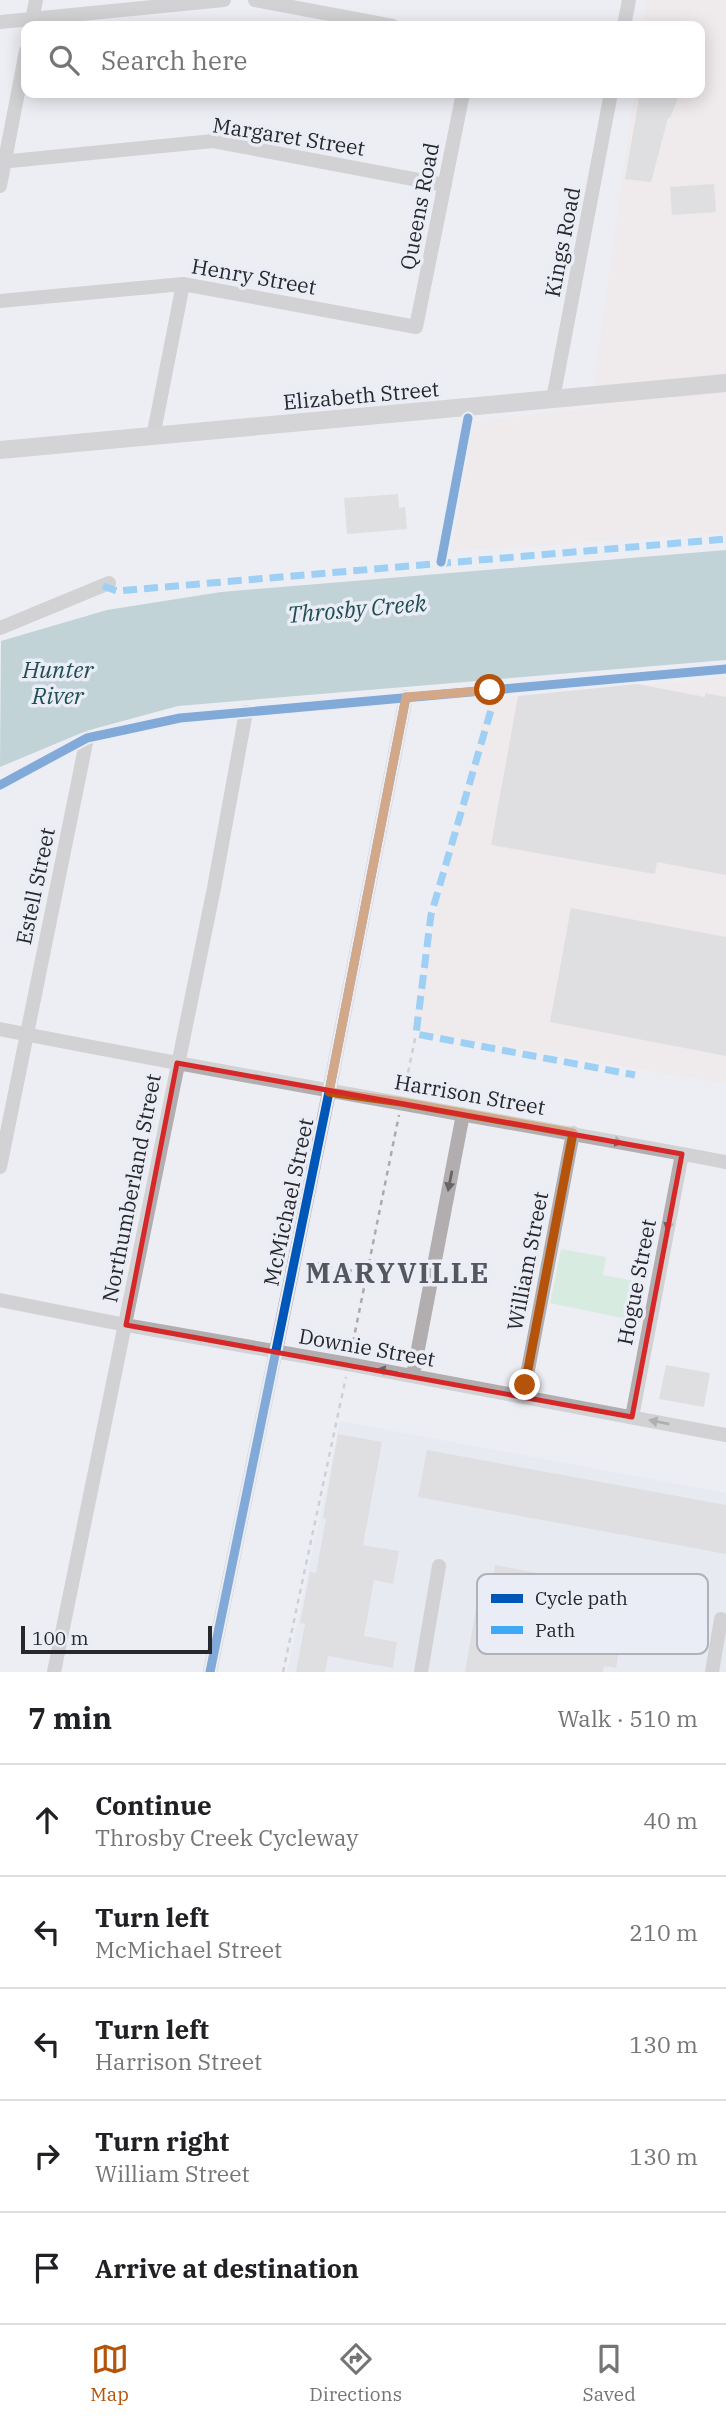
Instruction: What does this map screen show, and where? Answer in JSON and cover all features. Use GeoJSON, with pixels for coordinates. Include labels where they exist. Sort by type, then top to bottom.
{"type":"FeatureCollection","features":[{"type":"Feature","properties":{"kind":"main road","name":"Elizabeth Street"},"geometry":{"type":"LineString","coordinates":[[0,450],[726,383]]}},
{"type":"Feature","properties":{"kind":"street"},"geometry":{"type":"LineString","coordinates":[[32,21],[36,0]]}},
{"type":"Feature","properties":{"kind":"street"},"geometry":{"type":"LineString","coordinates":[[49,21],[224,0]]}},
{"type":"Feature","properties":{"kind":"street"},"geometry":{"type":"LineString","coordinates":[[255,0],[366,21]]}},
{"type":"Feature","properties":{"kind":"street"},"geometry":{"type":"LineString","coordinates":[[625,21],[629,0]]}},
{"type":"Feature","properties":{"kind":"street"},"geometry":{"type":"LineString","coordinates":[[0,22],[21,23]]}},
{"type":"Feature","properties":{"kind":"street"},"geometry":{"type":"LineString","coordinates":[[0,186],[2,162],[21,74]]}},
{"type":"Feature","properties":{"kind":"street","name":"Queens Road"},"geometry":{"type":"LineString","coordinates":[[416,327],[462,98]]}},
{"type":"Feature","properties":{"kind":"street","name":"Kings Road"},"geometry":{"type":"LineString","coordinates":[[553,399],[610,98]]}},
{"type":"Feature","properties":{"kind":"street","name":"Margaret Street"},"geometry":{"type":"LineString","coordinates":[[2,162],[213,141],[445,185]]}},
{"type":"Feature","properties":{"kind":"street"},"geometry":{"type":"LineString","coordinates":[[153,437],[183,284]]}},
{"type":"Feature","properties":{"kind":"street","name":"Henry Street"},"geometry":{"type":"LineString","coordinates":[[0,301],[183,284],[416,327]]}},
{"type":"Feature","properties":{"kind":"street"},"geometry":{"type":"LineString","coordinates":[[0,628],[109,583]]}},
{"type":"Feature","properties":{"kind":"street","name":"McMichael Street"},"geometry":{"type":"LineString","coordinates":[[210,1672],[329,1092],[406,697]]}},
{"type":"Feature","properties":{"kind":"street","name":"Northumberland Street"},"geometry":{"type":"LineString","coordinates":[[54,1672],[214,888],[246,712]]}},
{"type":"Feature","properties":{"kind":"street","name":"Estell Street"},"geometry":{"type":"LineString","coordinates":[[0,1167],[87,738]]}},
{"type":"Feature","properties":{"kind":"street","name":"Harrison Street"},"geometry":{"type":"LineString","coordinates":[[0,1029],[329,1092],[401,1102],[726,1162]]}},
{"type":"Feature","properties":{"kind":"street"},"geometry":{"type":"LineString","coordinates":[[413,1376],[463,1114]]}},
{"type":"Feature","properties":{"kind":"street","name":"William Street"},"geometry":{"type":"LineString","coordinates":[[523,1396],[573,1133]]}},
{"type":"Feature","properties":{"kind":"street","name":"Hogue Street"},"geometry":{"type":"LineString","coordinates":[[632,1417],[682,1154]]}},
{"type":"Feature","properties":{"kind":"street","name":"Downie Street"},"geometry":{"type":"LineString","coordinates":[[0,1300],[726,1435]]}},
{"type":"Feature","properties":{"kind":"street"},"geometry":{"type":"LineString","coordinates":[[421,1672],[439,1566]]}},
{"type":"Feature","properties":{"kind":"street"},"geometry":{"type":"LineString","coordinates":[[712,1672],[721,1619]]}},
{"type":"Feature","properties":{"kind":"path"},"geometry":{"type":"LineString","coordinates":[[351,1352],[416,1034]]}},
{"type":"Feature","properties":{"kind":"path"},"geometry":{"type":"LineString","coordinates":[[294,1259],[366,1274]]}},
{"type":"Feature","properties":{"kind":"path"},"geometry":{"type":"LineString","coordinates":[[283,1672],[347,1371]]}},
{"type":"Feature","properties":{"kind":"highlighted area"},"geometry":{"type":"Polygon","coordinates":[[[177,1063],[682,1154],[632,1417],[126,1325],[177,1063]]]}},
{"type":"Feature","properties":{"kind":"shaded area"},"geometry":{"type":"Polygon","coordinates":[[[647,0],[726,0],[726,533],[451,552],[474,421],[597,407],[594,381],[633,98],[705,98],[705,21],[644,21],[647,0]]]}},
{"type":"Feature","properties":{"kind":"shaded area"},"geometry":{"type":"Polygon","coordinates":[[[726,677],[726,1084],[411,1030],[443,882],[488,699],[726,677]]]}},
{"type":"Feature","properties":{"kind":"shaded area"},"geometry":{"type":"Polygon","coordinates":[[[340,1421],[726,1493],[726,1672],[287,1672],[340,1421]]]}},
{"type":"Feature","properties":{"kind":"green space"},"geometry":{"type":"Polygon","coordinates":[[[561,1249],[606,1257],[603,1275],[646,1283],[640,1322],[550,1303],[561,1249]]]}},
{"type":"Feature","properties":{"kind":"water","name":"Hunter River"},"geometry":{"type":"Polygon","coordinates":[[[726,550],[726,660],[178,706],[86,731],[0,767],[1,641],[107,610],[221,592],[726,550]]]}},
{"type":"Feature","properties":{"kind":"building"},"geometry":{"type":"Polygon","coordinates":[[[639,98],[678,98],[668,118],[651,182],[625,179],[639,98]]]}},
{"type":"Feature","properties":{"kind":"building"},"geometry":{"type":"Polygon","coordinates":[[[714,184],[716,212],[672,215],[670,187],[714,184]]]}},
{"type":"Feature","properties":{"kind":"building"},"geometry":{"type":"Polygon","coordinates":[[[398,494],[399,508],[405,507],[407,529],[347,534],[344,498],[398,494]]]}},
{"type":"Feature","properties":{"kind":"building"},"geometry":{"type":"Polygon","coordinates":[[[637,684],[705,697],[705,693],[726,697],[726,875],[657,862],[655,874],[491,845],[518,696],[637,684]]]}},
{"type":"Feature","properties":{"kind":"building"},"geometry":{"type":"Polygon","coordinates":[[[571,908],[726,937],[726,1056],[550,1022],[571,908]]]}},
{"type":"Feature","properties":{"kind":"building"},"geometry":{"type":"Polygon","coordinates":[[[666,1365],[710,1373],[704,1407],[659,1399],[666,1365]]]}},
{"type":"Feature","properties":{"kind":"building"},"geometry":{"type":"Polygon","coordinates":[[[338,1434],[382,1442],[363,1545],[399,1551],[393,1584],[374,1580],[364,1636],[397,1642],[393,1668],[328,1656],[325,1672],[296,1672],[305,1624],[300,1623],[310,1572],[316,1573],[338,1434]]]}},
{"type":"Feature","properties":{"kind":"building"},"geometry":{"type":"Polygon","coordinates":[[[427,1450],[726,1505],[726,1554],[418,1497],[427,1450]]]}},
{"type":"Feature","properties":{"kind":"building"},"geometry":{"type":"Polygon","coordinates":[[[495,1565],[544,1574],[493,1574],[495,1565]]]}},
{"type":"Feature","properties":{"kind":"building"},"geometry":{"type":"Polygon","coordinates":[[[476,1608],[477,1654],[619,1654],[616,1668],[604,1666],[603,1672],[465,1672],[476,1608]]]}},
{"type":"Feature","properties":{"kind":"marked path"},"geometry":{"type":"LineString","coordinates":[[103,586],[117,591],[726,539]]}},
{"type":"Feature","properties":{"kind":"marked path"},"geometry":{"type":"LineString","coordinates":[[490,690],[491,710],[431,915],[416,1034],[635,1075]]}},
{"type":"Feature","properties":{"kind":"cycle path"},"geometry":{"type":"LineString","coordinates":[[441,562],[468,418]]}},
{"type":"Feature","properties":{"kind":"cycle path"},"geometry":{"type":"LineString","coordinates":[[0,785],[87,738],[180,718],[726,669]]}},
{"type":"Feature","properties":{"kind":"cycle path"},"geometry":{"type":"LineString","coordinates":[[210,1672],[329,1092],[406,697]]}},
{"type":"Feature","properties":{"kind":"district","name":"MARYVILLE"},"geometry":{"type":"Point","coordinates":[398,1272]}},
{"type":"Feature","properties":{"kind":"route"},"geometry":{"type":"LineString","coordinates":[[490,690],[406,697],[329,1092],[573,1133],[525,1385]]}},
{"type":"Feature","properties":{"kind":"water label","name":"Throsby Creek"},"geometry":{"type":"Point","coordinates":[357,608]}}]}
